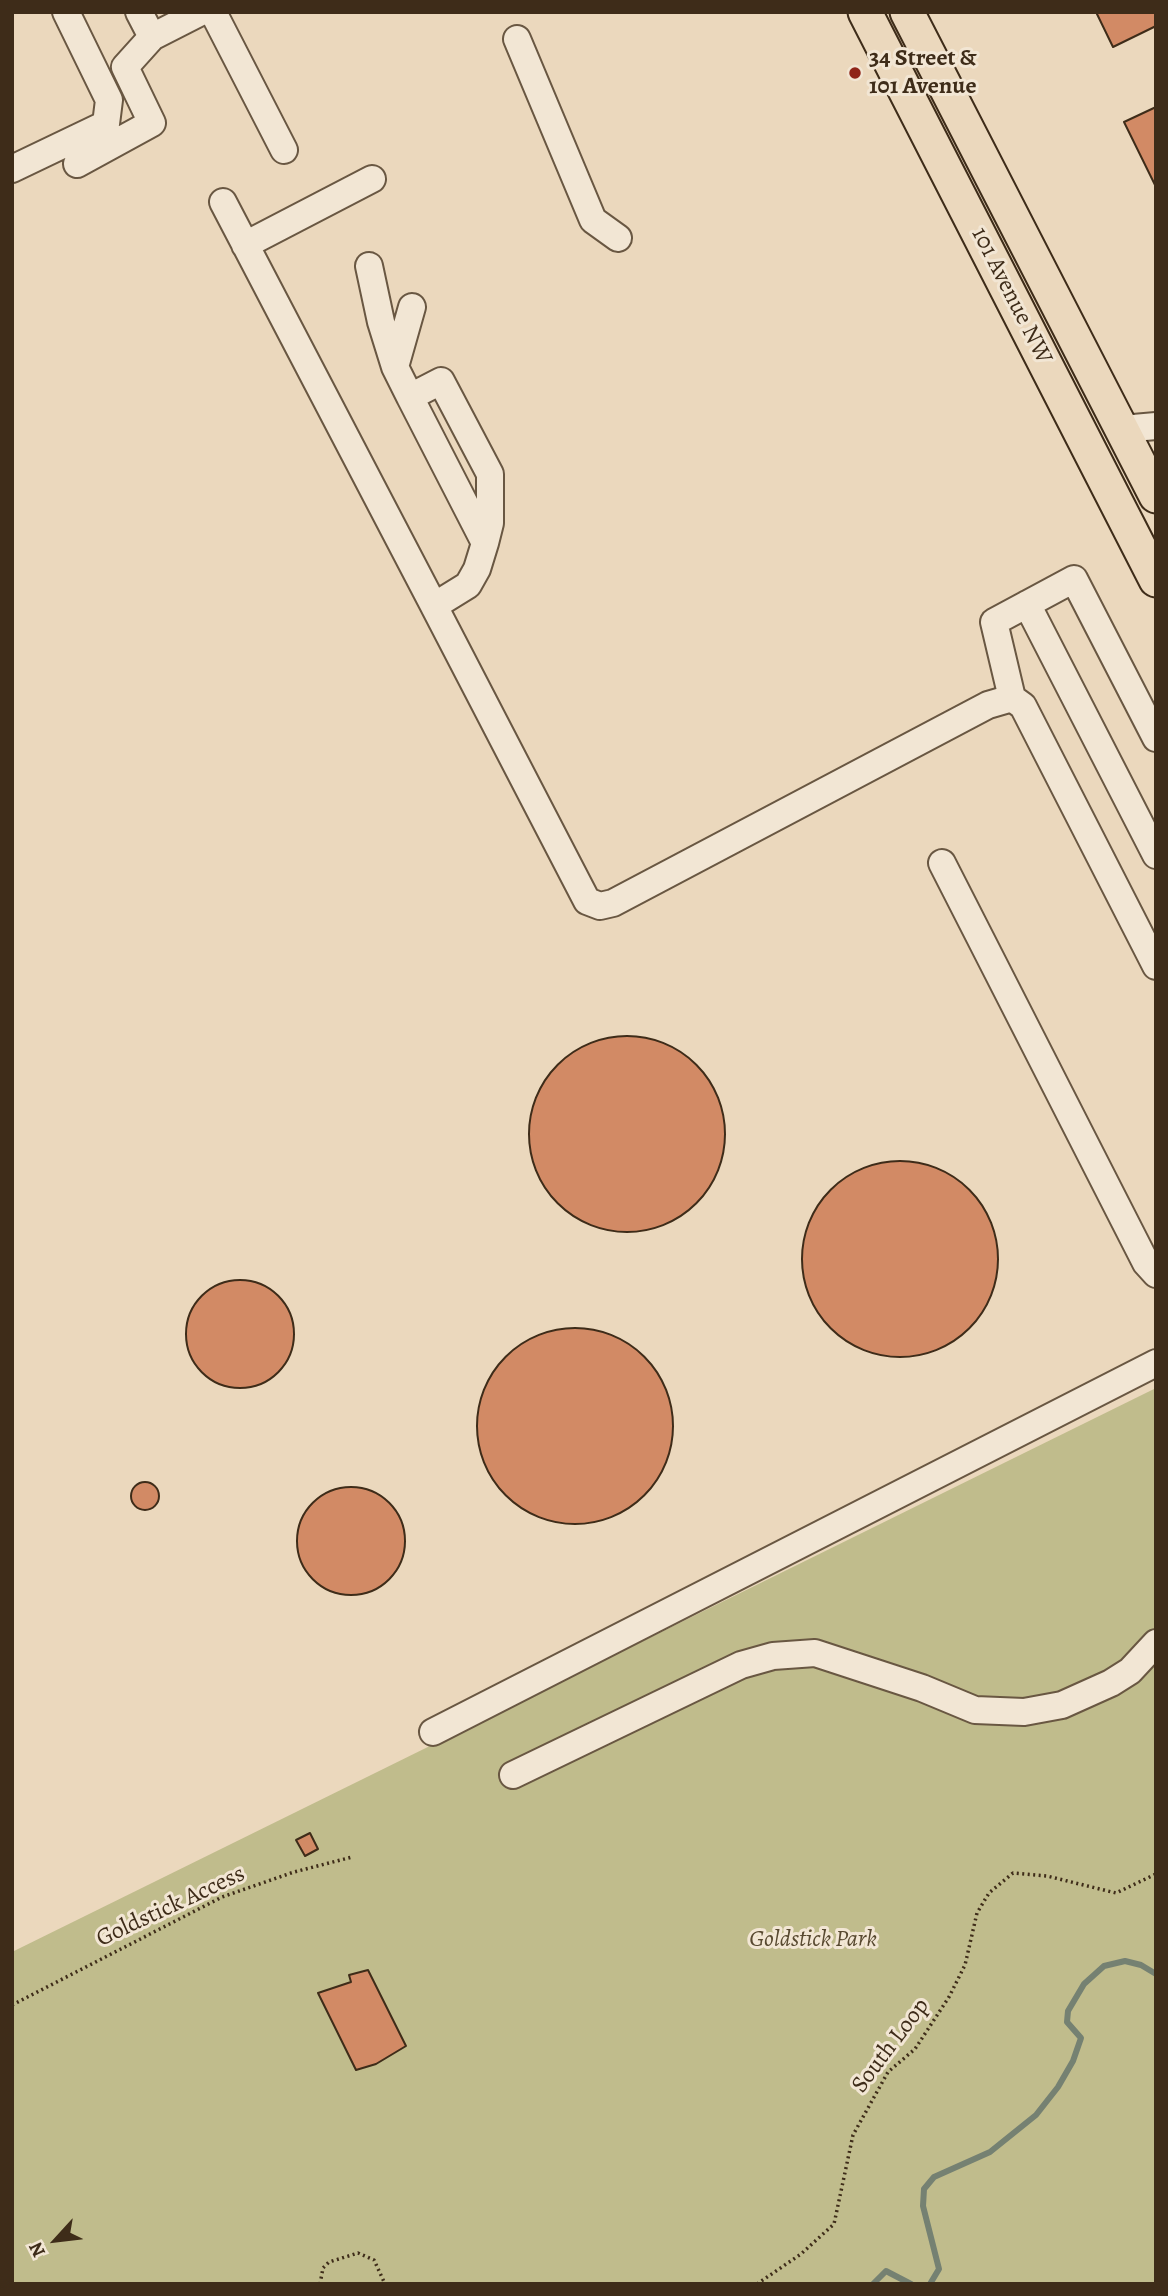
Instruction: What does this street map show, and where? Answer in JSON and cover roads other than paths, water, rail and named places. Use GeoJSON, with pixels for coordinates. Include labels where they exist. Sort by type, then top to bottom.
{"type":"FeatureCollection","features":[{"type":"Feature","properties":{"kind":"main road","name":"101 Avenue NW"},"geometry":{"type":"LineString","coordinates":[[865,12],[1156,580]]}},
{"type":"Feature","properties":{"kind":"main road","name":"101 Avenue NW"},"geometry":{"type":"LineString","coordinates":[[912,17],[1156,495]]}},
{"type":"Feature","properties":{"kind":"street"},"geometry":{"type":"LineString","coordinates":[[12,169],[106,124],[109,100],[66,12]]}},
{"type":"Feature","properties":{"kind":"street"},"geometry":{"type":"LineString","coordinates":[[139,12],[152,37]]}},
{"type":"Feature","properties":{"kind":"street"},"geometry":{"type":"LineString","coordinates":[[77,164],[152,122],[125,67],[152,37],[201,12]]}},
{"type":"Feature","properties":{"kind":"street"},"geometry":{"type":"LineString","coordinates":[[213,12],[284,150]]}},
{"type":"Feature","properties":{"kind":"street"},"geometry":{"type":"LineString","coordinates":[[516,39],[593,220],[618,238]]}},
{"type":"Feature","properties":{"kind":"street"},"geometry":{"type":"LineString","coordinates":[[245,245],[372,179]]}},
{"type":"Feature","properties":{"kind":"street"},"geometry":{"type":"LineString","coordinates":[[223,202],[587,901],[600,906],[613,902],[988,705],[1012,698]]}},
{"type":"Feature","properties":{"kind":"street"},"geometry":{"type":"LineString","coordinates":[[369,267],[395,367],[485,543]]}},
{"type":"Feature","properties":{"kind":"street"},"geometry":{"type":"LineString","coordinates":[[395,367],[412,307]]}},
{"type":"Feature","properties":{"kind":"street"},"geometry":{"type":"LineString","coordinates":[[410,397],[441,381],[490,474],[490,523],[468,585],[434,606]]}},
{"type":"Feature","properties":{"kind":"street"},"geometry":{"type":"LineString","coordinates":[[1122,429],[1156,426]]}},
{"type":"Feature","properties":{"kind":"street"},"geometry":{"type":"LineString","coordinates":[[1156,738],[1074,579],[995,622],[1012,698],[1023,706],[1156,966]]}},
{"type":"Feature","properties":{"kind":"street"},"geometry":{"type":"LineString","coordinates":[[1027,604],[1156,855]]}},
{"type":"Feature","properties":{"kind":"street"},"geometry":{"type":"LineString","coordinates":[[942,863],[1146,1263],[1156,1274]]}},
{"type":"Feature","properties":{"kind":"street"},"geometry":{"type":"LineString","coordinates":[[433,1732],[1156,1363]]}},
{"type":"Feature","properties":{"kind":"street"},"geometry":{"type":"LineString","coordinates":[[513,1775],[741,1665],[773,1656],[815,1653],[922,1688],[975,1710],[1024,1712],[1062,1705],[1111,1683],[1130,1671],[1156,1643]]}},
{"type":"Feature","properties":{"kind":"waterway"},"geometry":{"type":"LineString","coordinates":[[930,2284],[939,2269],[923,2206],[924,2189],[934,2177],[990,2152],[1036,2115],[1058,2087],[1073,2061],[1081,2038],[1067,2022],[1068,2011],[1084,1984],[1104,1966],[1125,1961],[1141,1965],[1156,1974]]}},
{"type":"Feature","properties":{"kind":"waterway"},"geometry":{"type":"LineString","coordinates":[[873,2284],[886,2271],[911,2284]]}},
{"type":"Feature","properties":{"kind":"place","name":"34 Street & 101 Avenue"},"geometry":{"type":"Point","coordinates":[855,73]}},
{"type":"Feature","properties":{"kind":"park label","name":"Goldstick Park"},"geometry":{"type":"Point","coordinates":[813,1940]}}]}
